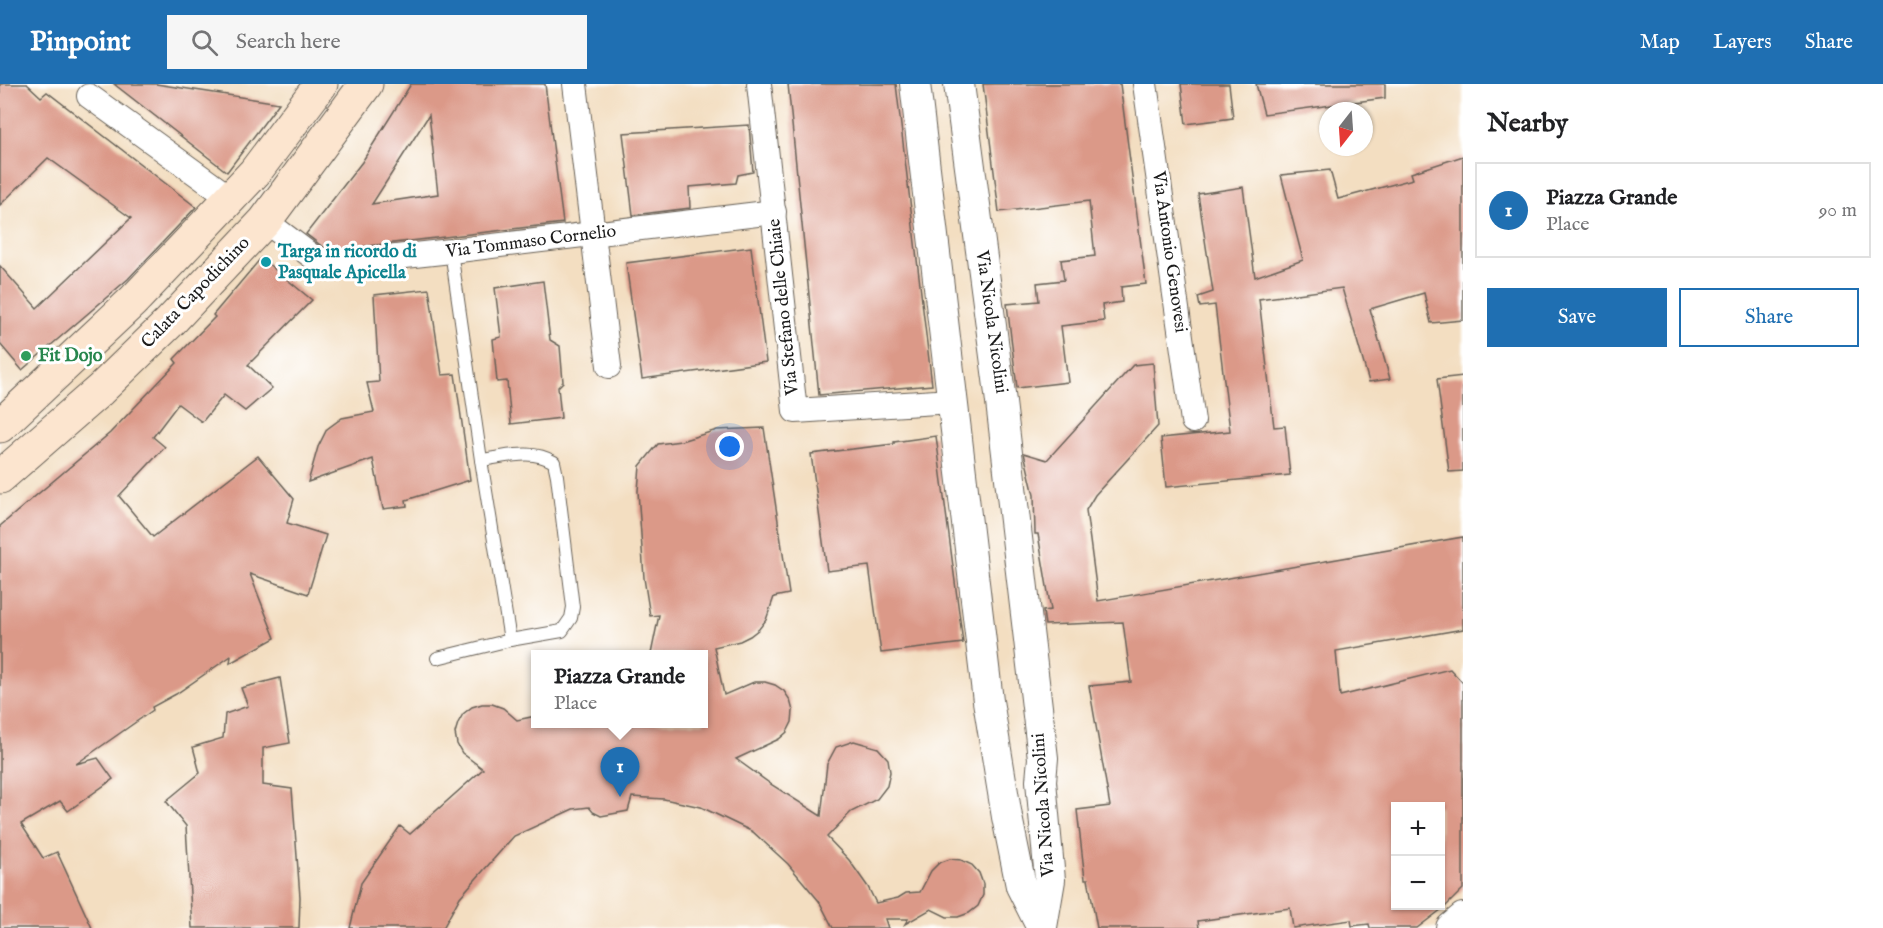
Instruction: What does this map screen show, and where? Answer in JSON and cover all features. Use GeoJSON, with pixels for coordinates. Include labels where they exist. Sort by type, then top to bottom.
{"type":"FeatureCollection","features":[{"type":"Feature","properties":{"kind":"main road"},"geometry":{"type":"LineString","coordinates":[[0,426],[133,301],[255,172],[321,84]]}},
{"type":"Feature","properties":{"kind":"main road","name":"Calata Capodichino"},"geometry":{"type":"LineString","coordinates":[[0,477],[100,390],[171,322],[265,221],[366,84]]}},
{"type":"Feature","properties":{"kind":"street"},"geometry":{"type":"LineString","coordinates":[[575,84],[609,366]]}},
{"type":"Feature","properties":{"kind":"street","name":"Via Stefano delle Chiaie"},"geometry":{"type":"LineString","coordinates":[[759,84],[795,411],[952,401]]}},
{"type":"Feature","properties":{"kind":"street","name":"Via Nicola Nicolini"},"geometry":{"type":"LineString","coordinates":[[915,84],[988,701],[1021,886],[1042,927]]}},
{"type":"Feature","properties":{"kind":"street","name":"Via Nicola Nicolini"},"geometry":{"type":"LineString","coordinates":[[959,84],[1000,394],[1043,758],[1041,781],[1050,880],[1042,927]]}},
{"type":"Feature","properties":{"kind":"street","name":"Via Antonio Genovesi"},"geometry":{"type":"LineString","coordinates":[[1145,84],[1193,421]]}},
{"type":"Feature","properties":{"kind":"street"},"geometry":{"type":"LineString","coordinates":[[88,96],[230,198]]}},
{"type":"Feature","properties":{"kind":"street","name":"Via Tommaso Cornelio"},"geometry":{"type":"LineString","coordinates":[[265,221],[316,260],[324,263],[451,252],[774,212]]}},
{"type":"Feature","properties":{"kind":"street"},"geometry":{"type":"LineString","coordinates":[[1001,777],[1013,794],[1022,797],[1029,796],[1036,791],[1041,781]]}},
{"type":"Feature","properties":{"kind":"street"},"geometry":{"type":"LineString","coordinates":[[1450,928],[1463,918]]}},
{"type":"Feature","properties":{"kind":"lane"},"geometry":{"type":"LineString","coordinates":[[451,252],[510,640]]}},
{"type":"Feature","properties":{"kind":"lane"},"geometry":{"type":"LineString","coordinates":[[437,658],[510,640],[562,631],[572,618],[573,607],[554,462],[533,453],[481,460]]}},
{"type":"Feature","properties":{"kind":"building"},"geometry":{"type":"Polygon","coordinates":[[[0,84],[27,84],[41,97],[47,92],[196,207],[128,279],[22,370],[0,344],[0,266],[37,308],[131,218],[48,158],[0,205],[0,84]]]}},
{"type":"Feature","properties":{"kind":"building"},"geometry":{"type":"Polygon","coordinates":[[[114,84],[156,84],[279,103],[227,172],[114,84]]]}},
{"type":"Feature","properties":{"kind":"building"},"geometry":{"type":"Polygon","coordinates":[[[411,84],[545,84],[563,223],[333,250],[323,247],[306,234],[362,162],[411,84]],[[429,115],[372,204],[438,194],[429,115]]]}},
{"type":"Feature","properties":{"kind":"building"},"geometry":{"type":"Polygon","coordinates":[[[788,84],[896,84],[932,385],[819,395],[788,84]]]}},
{"type":"Feature","properties":{"kind":"building"},"geometry":{"type":"Polygon","coordinates":[[[983,84],[1120,84],[1146,284],[1121,287],[1122,302],[1102,305],[1104,321],[1061,326],[1068,382],[1017,388],[1007,304],[1039,301],[1037,283],[1064,280],[1061,260],[1095,256],[1089,201],[999,212],[983,84]]]}},
{"type":"Feature","properties":{"kind":"building"},"geometry":{"type":"Polygon","coordinates":[[[1181,84],[1229,84],[1233,118],[1186,124],[1181,84]]]}},
{"type":"Feature","properties":{"kind":"building"},"geometry":{"type":"Polygon","coordinates":[[[1256,84],[1385,84],[1385,98],[1355,102],[1319,102],[1319,107],[1264,114],[1256,84]]]}},
{"type":"Feature","properties":{"kind":"building"},"geometry":{"type":"Polygon","coordinates":[[[749,125],[753,172],[738,175],[736,183],[689,187],[690,208],[633,215],[623,133],[749,125]]]}},
{"type":"Feature","properties":{"kind":"building"},"geometry":{"type":"Polygon","coordinates":[[[1463,156],[1463,320],[1431,323],[1424,293],[1370,309],[1390,379],[1369,382],[1342,288],[1259,299],[1274,427],[1285,426],[1290,475],[1166,487],[1161,438],[1230,431],[1215,305],[1200,307],[1198,297],[1213,292],[1198,194],[1243,187],[1255,277],[1303,260],[1281,175],[1330,170],[1338,199],[1413,179],[1411,173],[1463,156]]]}},
{"type":"Feature","properties":{"kind":"building"},"geometry":{"type":"Polygon","coordinates":[[[751,247],[766,362],[642,379],[626,263],[751,247]]]}},
{"type":"Feature","properties":{"kind":"building"},"geometry":{"type":"Polygon","coordinates":[[[261,258],[312,300],[248,365],[272,388],[245,411],[224,395],[202,422],[178,404],[153,437],[165,447],[119,496],[153,537],[258,456],[294,499],[287,523],[326,535],[308,594],[250,574],[275,638],[230,663],[231,656],[176,694],[152,707],[153,710],[76,764],[98,758],[113,779],[68,811],[60,801],[21,824],[43,858],[57,852],[92,928],[0,928],[0,526],[110,433],[177,363],[174,359],[215,317],[213,315],[261,258]]]}},
{"type":"Feature","properties":{"kind":"building"},"geometry":{"type":"Polygon","coordinates":[[[543,281],[550,340],[560,346],[563,382],[558,387],[561,418],[511,424],[507,381],[497,382],[493,339],[501,337],[495,288],[543,281]]]}},
{"type":"Feature","properties":{"kind":"building"},"geometry":{"type":"Polygon","coordinates":[[[429,289],[442,375],[455,374],[470,480],[406,500],[407,506],[383,509],[373,459],[308,482],[318,447],[327,429],[342,418],[374,412],[367,383],[379,382],[374,295],[429,289]]]}},
{"type":"Feature","properties":{"kind":"building"},"geometry":{"type":"Polygon","coordinates":[[[1153,363],[1158,426],[1095,495],[1086,510],[1098,601],[1463,537],[1463,629],[1336,651],[1340,696],[1450,669],[1463,683],[1463,889],[1446,906],[1445,802],[1391,802],[1391,910],[1441,910],[1417,928],[1370,928],[1369,924],[1352,926],[1351,920],[1293,928],[1290,908],[1198,921],[1199,928],[1097,928],[1088,879],[1085,879],[1077,810],[1110,806],[1089,686],[1131,682],[1123,622],[1045,625],[1043,611],[1051,610],[1038,534],[1035,534],[1034,495],[1024,453],[1047,460],[1133,365],[1153,363]]]}},
{"type":"Feature","properties":{"kind":"building"},"geometry":{"type":"Polygon","coordinates":[[[1463,376],[1463,471],[1449,472],[1437,379],[1463,376]]]}},
{"type":"Feature","properties":{"kind":"building"},"geometry":{"type":"Polygon","coordinates":[[[764,428],[789,594],[774,597],[766,620],[750,636],[740,641],[714,647],[724,695],[754,682],[765,682],[784,691],[793,711],[792,722],[787,732],[779,739],[736,759],[821,816],[827,764],[836,747],[854,741],[878,748],[888,759],[890,772],[887,786],[877,799],[851,812],[827,837],[849,860],[876,903],[898,898],[906,893],[920,892],[931,871],[939,863],[950,859],[961,860],[972,865],[979,873],[983,884],[983,895],[978,906],[958,917],[947,917],[931,909],[905,924],[908,919],[885,919],[888,928],[833,928],[819,901],[788,864],[753,832],[701,807],[664,799],[632,797],[628,811],[601,816],[589,807],[573,809],[514,836],[460,897],[443,928],[350,928],[361,883],[400,826],[410,834],[483,769],[462,753],[455,733],[463,714],[472,707],[492,704],[503,708],[517,720],[531,717],[531,728],[708,728],[708,650],[652,650],[659,615],[650,616],[644,578],[638,491],[640,466],[658,444],[681,441],[717,430],[764,428]]]}},
{"type":"Feature","properties":{"kind":"building"},"geometry":{"type":"Polygon","coordinates":[[[936,436],[963,643],[881,653],[869,566],[827,571],[811,454],[894,444],[894,442],[936,436]]]}},
{"type":"Feature","properties":{"kind":"building"},"geometry":{"type":"Polygon","coordinates":[[[280,678],[290,743],[263,748],[263,785],[292,789],[300,897],[299,928],[192,928],[186,826],[166,801],[200,773],[193,747],[223,738],[225,714],[248,706],[241,688],[280,678]]]}},
{"type":"Feature","properties":{"kind":"place","name":"Targa in ricordo di Pasquale Apicella"},"geometry":{"type":"Point","coordinates":[266,262]}},
{"type":"Feature","properties":{"kind":"place","name":"Fit Dojo"},"geometry":{"type":"Point","coordinates":[26,356]}},
{"type":"Feature","properties":{"kind":"place","name":"Piazza Grande"},"geometry":{"type":"Point","coordinates":[620,797]}}]}
